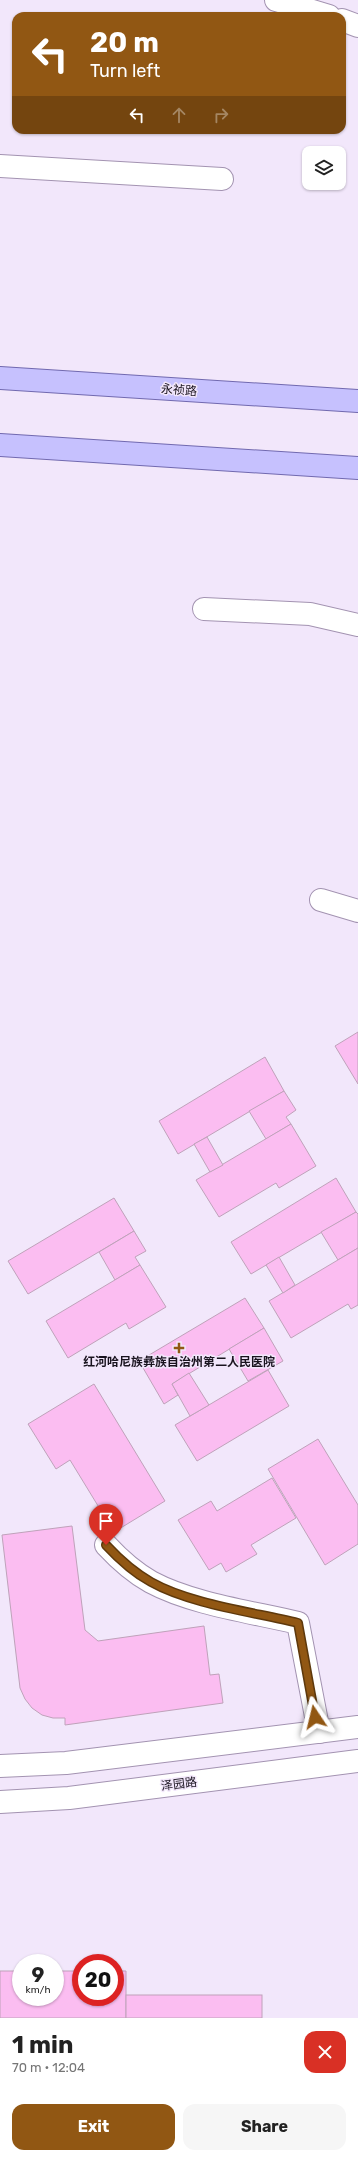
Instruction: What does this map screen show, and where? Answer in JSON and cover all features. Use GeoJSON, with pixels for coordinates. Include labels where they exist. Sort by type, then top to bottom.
{"type":"FeatureCollection","features":[{"type":"Feature","properties":{"kind":"main road","name":"永祯路"},"geometry":{"type":"LineString","coordinates":[[0,378],[358,402]]}},
{"type":"Feature","properties":{"kind":"main road"},"geometry":{"type":"LineString","coordinates":[[0,445],[358,468]]}},
{"type":"Feature","properties":{"kind":"street"},"geometry":{"type":"LineString","coordinates":[[276,0],[316,12]]}},
{"type":"Feature","properties":{"kind":"street"},"geometry":{"type":"LineString","coordinates":[[346,22],[358,26]]}},
{"type":"Feature","properties":{"kind":"street"},"geometry":{"type":"LineString","coordinates":[[0,166],[222,179]]}},
{"type":"Feature","properties":{"kind":"street"},"geometry":{"type":"LineString","coordinates":[[204,609],[310,614],[358,625]]}},
{"type":"Feature","properties":{"kind":"street"},"geometry":{"type":"LineString","coordinates":[[321,900],[358,911]]}},
{"type":"Feature","properties":{"kind":"street"},"geometry":{"type":"LineString","coordinates":[[106,1545],[132,1570],[169,1590],[189,1597],[298,1623],[319,1732]]}},
{"type":"Feature","properties":{"kind":"street"},"geometry":{"type":"LineString","coordinates":[[0,1766],[66,1763],[358,1727]]}},
{"type":"Feature","properties":{"kind":"street","name":"泽园路"},"geometry":{"type":"LineString","coordinates":[[0,1802],[69,1798],[358,1761]]}},
{"type":"Feature","properties":{"kind":"building"},"geometry":{"type":"Polygon","coordinates":[[[358,1032],[358,1084],[335,1046],[358,1032]]]}},
{"type":"Feature","properties":{"kind":"building"},"geometry":{"type":"Polygon","coordinates":[[[265,1057],[284,1091],[178,1154],[159,1121],[265,1057]]]}},
{"type":"Feature","properties":{"kind":"building"},"geometry":{"type":"Polygon","coordinates":[[[284,1091],[296,1110],[286,1117],[291,1124],[266,1139],[249,1111],[284,1091]]]}},
{"type":"Feature","properties":{"kind":"building"},"geometry":{"type":"Polygon","coordinates":[[[291,1124],[316,1166],[279,1188],[276,1183],[219,1217],[196,1180],[291,1124]]]}},
{"type":"Feature","properties":{"kind":"building"},"geometry":{"type":"Polygon","coordinates":[[[207,1137],[223,1165],[210,1172],[194,1144],[207,1137]]]}},
{"type":"Feature","properties":{"kind":"building"},"geometry":{"type":"Polygon","coordinates":[[[336,1178],[356,1212],[251,1274],[231,1242],[336,1178]]]}},
{"type":"Feature","properties":{"kind":"building"},"geometry":{"type":"Polygon","coordinates":[[[114,1198],[134,1231],[28,1294],[8,1261],[114,1198]]]}},
{"type":"Feature","properties":{"kind":"building"},"geometry":{"type":"Polygon","coordinates":[[[356,1212],[358,1214],[358,1248],[338,1260],[321,1232],[356,1212]]]}},
{"type":"Feature","properties":{"kind":"building"},"geometry":{"type":"Polygon","coordinates":[[[134,1231],[146,1251],[135,1257],[140,1265],[115,1280],[99,1252],[134,1231]]]}},
{"type":"Feature","properties":{"kind":"building"},"geometry":{"type":"Polygon","coordinates":[[[358,1248],[358,1305],[351,1309],[348,1304],[291,1338],[269,1301],[358,1248]]]}},
{"type":"Feature","properties":{"kind":"building"},"geometry":{"type":"Polygon","coordinates":[[[279,1257],[295,1285],[283,1293],[266,1265],[279,1257]]]}},
{"type":"Feature","properties":{"kind":"building"},"geometry":{"type":"Polygon","coordinates":[[[140,1265],[166,1307],[129,1329],[126,1323],[68,1358],[46,1321],[140,1265]]]}},
{"type":"Feature","properties":{"kind":"building"},"geometry":{"type":"Polygon","coordinates":[[[245,1298],[264,1328],[172,1384],[178,1395],[164,1404],[139,1361],[245,1298]]]}},
{"type":"Feature","properties":{"kind":"building"},"geometry":{"type":"Polygon","coordinates":[[[264,1328],[283,1361],[248,1381],[229,1349],[264,1328]]]}},
{"type":"Feature","properties":{"kind":"building"},"geometry":{"type":"Polygon","coordinates":[[[268,1370],[289,1406],[197,1461],[175,1425],[268,1370]]]}},
{"type":"Feature","properties":{"kind":"building"},"geometry":{"type":"Polygon","coordinates":[[[189,1373],[209,1405],[190,1416],[172,1384],[189,1373]]]}},
{"type":"Feature","properties":{"kind":"building"},"geometry":{"type":"Polygon","coordinates":[[[94,1384],[165,1501],[114,1532],[70,1460],[56,1469],[28,1424],[94,1384]]]}},
{"type":"Feature","properties":{"kind":"building"},"geometry":{"type":"Polygon","coordinates":[[[318,1439],[358,1505],[358,1544],[325,1565],[268,1469],[318,1439]]]}},
{"type":"Feature","properties":{"kind":"building"},"geometry":{"type":"Polygon","coordinates":[[[272,1478],[296,1518],[251,1545],[257,1554],[226,1572],[221,1563],[209,1570],[178,1520],[211,1501],[217,1511],[272,1478]]]}},
{"type":"Feature","properties":{"kind":"building"},"geometry":{"type":"Polygon","coordinates":[[[72,1526],[85,1630],[98,1641],[204,1626],[210,1675],[219,1674],[223,1703],[65,1725],[65,1718],[53,1718],[42,1715],[32,1708],[25,1699],[20,1688],[2,1535],[72,1526]]]}},
{"type":"Feature","properties":{"kind":"building"},"geometry":{"type":"Polygon","coordinates":[[[0,1971],[12,1971],[12,2006],[64,2006],[64,1971],[72,1971],[72,2006],[124,2006],[124,1971],[126,1971],[126,2018],[0,2018],[0,1971]]]}},
{"type":"Feature","properties":{"kind":"building"},"geometry":{"type":"Polygon","coordinates":[[[126,1995],[262,1995],[262,2018],[126,2018],[126,1995]]]}},
{"type":"Feature","properties":{"kind":"place","name":"红河哈尼族彝族自治州第二人民医院"},"geometry":{"type":"Point","coordinates":[179,1348]}},
{"type":"Feature","properties":{"kind":"route"},"geometry":{"type":"LineString","coordinates":[[106,1545],[132,1570],[169,1590],[189,1597],[298,1623],[315,1717]]}}]}
